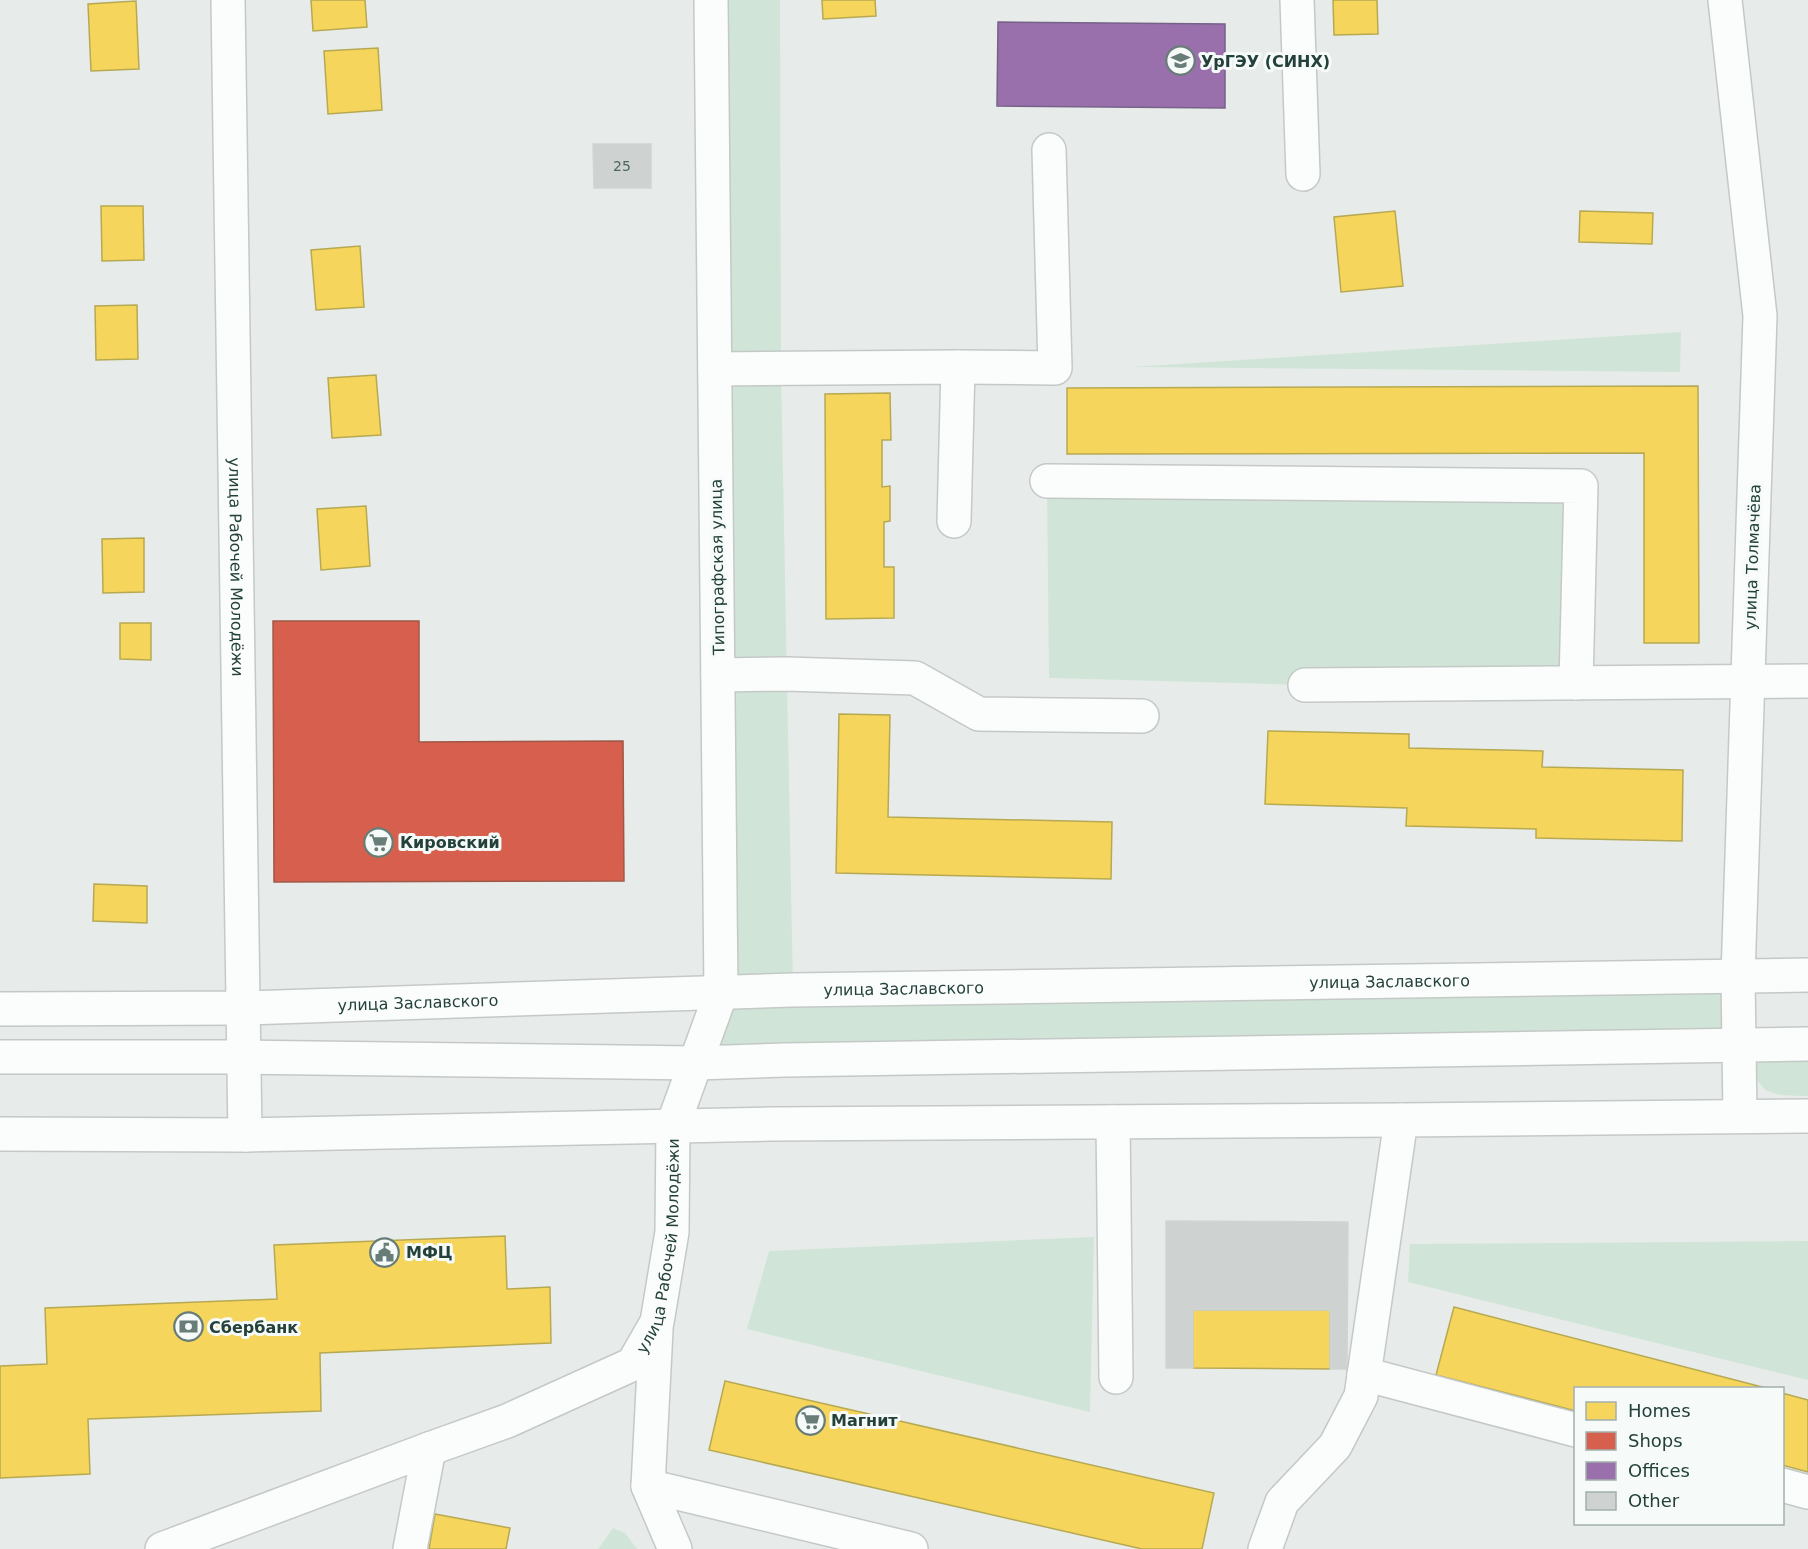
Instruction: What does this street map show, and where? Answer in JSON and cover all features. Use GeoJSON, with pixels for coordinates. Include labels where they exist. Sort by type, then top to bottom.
{"type":"FeatureCollection","features":[{"type":"Feature","properties":{"kind":"street","name":"улица Рабочей Молодёжи"},"geometry":{"type":"LineString","coordinates":[[228,0],[245,1135]]}},
{"type":"Feature","properties":{"kind":"street","name":"Типографская улица"},"geometry":{"type":"LineString","coordinates":[[673,1125],[721,993],[711,0]]}},
{"type":"Feature","properties":{"kind":"street"},"geometry":{"type":"LineString","coordinates":[[1297,0],[1303,174]]}},
{"type":"Feature","properties":{"kind":"street","name":"улица Толмачёва"},"geometry":{"type":"LineString","coordinates":[[1725,0],[1760,316],[1738,976],[1740,1116]]}},
{"type":"Feature","properties":{"kind":"street"},"geometry":{"type":"LineString","coordinates":[[715,369],[1055,368],[1049,150]]}},
{"type":"Feature","properties":{"kind":"street"},"geometry":{"type":"LineString","coordinates":[[954,521],[958,367]]}},
{"type":"Feature","properties":{"kind":"street"},"geometry":{"type":"LineString","coordinates":[[1047,481],[1581,486],[1576,683]]}},
{"type":"Feature","properties":{"kind":"street"},"geometry":{"type":"LineString","coordinates":[[718,675],[786,674],[915,678],[979,714],[1142,716]]}},
{"type":"Feature","properties":{"kind":"street"},"geometry":{"type":"LineString","coordinates":[[1305,685],[1808,681]]}},
{"type":"Feature","properties":{"kind":"street","name":"улица Заславского"},"geometry":{"type":"LineString","coordinates":[[0,1009],[244,1008],[804,990],[1808,975]]}},
{"type":"Feature","properties":{"kind":"street"},"geometry":{"type":"LineString","coordinates":[[0,1057],[244,1057],[696,1063],[1808,1044]]}},
{"type":"Feature","properties":{"kind":"street"},"geometry":{"type":"LineString","coordinates":[[0,1134],[245,1135],[673,1125],[1808,1116]]}},
{"type":"Feature","properties":{"kind":"street"},"geometry":{"type":"LineString","coordinates":[[1265,1549],[1281,1502],[1335,1446],[1361,1396],[1401,1120]]}},
{"type":"Feature","properties":{"kind":"street"},"geometry":{"type":"LineString","coordinates":[[1113,1122],[1116,1377]]}},
{"type":"Feature","properties":{"kind":"street","name":"улица Рабочей Молодёжи"},"geometry":{"type":"LineString","coordinates":[[162,1549],[507,1421],[633,1364],[657,1322],[672,1232],[673,1125]]}},
{"type":"Feature","properties":{"kind":"street"},"geometry":{"type":"LineString","coordinates":[[657,1322],[648,1486],[675,1549]]}},
{"type":"Feature","properties":{"kind":"street"},"geometry":{"type":"LineString","coordinates":[[1364,1374],[1574,1430]]}},
{"type":"Feature","properties":{"kind":"street"},"geometry":{"type":"LineString","coordinates":[[410,1549],[429,1449]]}},
{"type":"Feature","properties":{"kind":"street"},"geometry":{"type":"LineString","coordinates":[[648,1486],[911,1549]]}},
{"type":"Feature","properties":{"kind":"street"},"geometry":{"type":"LineString","coordinates":[[1784,1486],[1808,1492]]}},
{"type":"Feature","properties":{"kind":"green space"},"geometry":{"type":"Polygon","coordinates":[[[711,0],[780,0],[781,369],[793,990],[1738,976],[1739,1045],[721,1062],[711,0]]]}},
{"type":"Feature","properties":{"kind":"green space"},"geometry":{"type":"Polygon","coordinates":[[[1681,332],[1680,372],[1131,367],[1681,332]]]}},
{"type":"Feature","properties":{"kind":"green space"},"geometry":{"type":"Polygon","coordinates":[[[1047,481],[1581,486],[1576,683],[1305,685],[1049,678],[1047,481]]]}},
{"type":"Feature","properties":{"kind":"green space"},"geometry":{"type":"Polygon","coordinates":[[[1750,1044],[1808,1044],[1808,1096],[1780,1094],[1763,1088],[1755,1072],[1750,1044]]]}},
{"type":"Feature","properties":{"kind":"green space"},"geometry":{"type":"Polygon","coordinates":[[[1094,1237],[1090,1412],[747,1329],[769,1251],[1094,1237]]]}},
{"type":"Feature","properties":{"kind":"green space"},"geometry":{"type":"Polygon","coordinates":[[[1808,1241],[1808,1380],[1408,1282],[1410,1244],[1808,1241]]]}},
{"type":"Feature","properties":{"kind":"green space"},"geometry":{"type":"Polygon","coordinates":[[[613,1528],[625,1533],[637,1549],[598,1549],[613,1528]]]}},
{"type":"Feature","properties":{"kind":"building: Homes"},"geometry":{"type":"Polygon","coordinates":[[[311,0],[365,0],[367,27],[313,31],[311,0]]]}},
{"type":"Feature","properties":{"kind":"building: Homes"},"geometry":{"type":"Polygon","coordinates":[[[822,0],[875,0],[876,16],[823,19],[822,0]]]}},
{"type":"Feature","properties":{"kind":"building: Homes"},"geometry":{"type":"Polygon","coordinates":[[[1333,0],[1377,0],[1378,34],[1334,35],[1333,0]]]}},
{"type":"Feature","properties":{"kind":"building: Homes"},"geometry":{"type":"Polygon","coordinates":[[[136,1],[139,69],[91,71],[88,4],[136,1]]]}},
{"type":"Feature","properties":{"kind":"building: Homes"},"geometry":{"type":"Polygon","coordinates":[[[378,48],[382,110],[328,114],[324,51],[378,48]]]}},
{"type":"Feature","properties":{"kind":"building: Homes"},"geometry":{"type":"Polygon","coordinates":[[[101,206],[143,206],[144,260],[102,261],[101,206]]]}},
{"type":"Feature","properties":{"kind":"building: Homes"},"geometry":{"type":"Polygon","coordinates":[[[1395,211],[1403,286],[1341,292],[1334,217],[1395,211]]]}},
{"type":"Feature","properties":{"kind":"building: Homes"},"geometry":{"type":"Polygon","coordinates":[[[1580,211],[1653,213],[1652,244],[1579,242],[1580,211]]]}},
{"type":"Feature","properties":{"kind":"building: Homes"},"geometry":{"type":"Polygon","coordinates":[[[360,246],[364,307],[316,310],[311,250],[360,246]]]}},
{"type":"Feature","properties":{"kind":"building: Homes"},"geometry":{"type":"Polygon","coordinates":[[[137,305],[138,359],[96,360],[95,306],[137,305]]]}},
{"type":"Feature","properties":{"kind":"building: Homes"},"geometry":{"type":"Polygon","coordinates":[[[376,375],[381,435],[332,438],[328,378],[376,375]]]}},
{"type":"Feature","properties":{"kind":"building: Homes"},"geometry":{"type":"Polygon","coordinates":[[[1698,386],[1699,643],[1644,643],[1644,453],[1067,454],[1067,388],[1698,386]]]}},
{"type":"Feature","properties":{"kind":"building: Homes"},"geometry":{"type":"Polygon","coordinates":[[[890,393],[891,440],[882,440],[882,487],[890,486],[890,521],[884,522],[884,567],[894,567],[894,618],[826,619],[825,394],[890,393]]]}},
{"type":"Feature","properties":{"kind":"building: Homes"},"geometry":{"type":"Polygon","coordinates":[[[366,506],[370,566],[321,570],[317,509],[366,506]]]}},
{"type":"Feature","properties":{"kind":"building: Homes"},"geometry":{"type":"Polygon","coordinates":[[[144,538],[144,592],[103,593],[102,539],[144,538]]]}},
{"type":"Feature","properties":{"kind":"building: Homes"},"geometry":{"type":"Polygon","coordinates":[[[120,623],[151,623],[151,660],[120,659],[120,623]]]}},
{"type":"Feature","properties":{"kind":"building: Homes"},"geometry":{"type":"Polygon","coordinates":[[[839,714],[890,715],[888,817],[1112,822],[1111,879],[836,873],[839,714]]]}},
{"type":"Feature","properties":{"kind":"building: Homes"},"geometry":{"type":"Polygon","coordinates":[[[1268,731],[1409,734],[1409,748],[1543,751],[1542,767],[1683,770],[1682,841],[1536,838],[1536,829],[1406,826],[1407,808],[1265,804],[1268,731]]]}},
{"type":"Feature","properties":{"kind":"building: Homes"},"geometry":{"type":"Polygon","coordinates":[[[94,884],[147,886],[147,923],[93,921],[94,884]]]}},
{"type":"Feature","properties":{"kind":"building: Homes"},"geometry":{"type":"Polygon","coordinates":[[[505,1236],[507,1289],[550,1287],[551,1343],[320,1353],[321,1411],[88,1419],[90,1474],[0,1478],[0,1366],[47,1364],[45,1308],[277,1299],[274,1245],[505,1236]]]}},
{"type":"Feature","properties":{"kind":"building: Homes"},"geometry":{"type":"Polygon","coordinates":[[[1454,1307],[1762,1387],[1574,1387],[1574,1410],[1436,1375],[1454,1307]]]}},
{"type":"Feature","properties":{"kind":"building: Homes"},"geometry":{"type":"Polygon","coordinates":[[[1193,1310],[1330,1310],[1330,1369],[1193,1368],[1193,1310]]]}},
{"type":"Feature","properties":{"kind":"building: Homes"},"geometry":{"type":"Polygon","coordinates":[[[725,1381],[1214,1493],[1202,1549],[1142,1549],[709,1450],[725,1381]]]}},
{"type":"Feature","properties":{"kind":"building: Homes"},"geometry":{"type":"Polygon","coordinates":[[[1784,1394],[1808,1400],[1808,1472],[1784,1466],[1784,1394]]]}},
{"type":"Feature","properties":{"kind":"building: Homes"},"geometry":{"type":"Polygon","coordinates":[[[435,1514],[510,1528],[506,1549],[429,1549],[435,1514]]]}},
{"type":"Feature","properties":{"kind":"building: Shops"},"geometry":{"type":"Polygon","coordinates":[[[273,621],[419,621],[419,742],[623,741],[624,881],[274,882],[273,621]]]}},
{"type":"Feature","properties":{"kind":"building: Offices"},"geometry":{"type":"Polygon","coordinates":[[[998,22],[1225,24],[1225,108],[997,106],[998,22]]]}},
{"type":"Feature","properties":{"kind":"building: Other"},"geometry":{"type":"Polygon","coordinates":[[[593,144],[651,144],[651,188],[594,188],[593,144]]]}},
{"type":"Feature","properties":{"kind":"building: Other"},"geometry":{"type":"Polygon","coordinates":[[[1166,1221],[1348,1222],[1347,1369],[1330,1369],[1330,1310],[1193,1310],[1193,1368],[1166,1368],[1166,1221]]]}},
{"type":"Feature","properties":{"kind":"place","name":"УрГЭУ (СИНХ)"},"geometry":{"type":"Point","coordinates":[1180,61]}},
{"type":"Feature","properties":{"kind":"place","name":"Кировский"},"geometry":{"type":"Point","coordinates":[379,842]}},
{"type":"Feature","properties":{"kind":"place","name":"МФЦ"},"geometry":{"type":"Point","coordinates":[385,1252]}},
{"type":"Feature","properties":{"kind":"place","name":"Сбербанк"},"geometry":{"type":"Point","coordinates":[188,1327]}},
{"type":"Feature","properties":{"kind":"place","name":"Магнит"},"geometry":{"type":"Point","coordinates":[810,1420]}}]}
